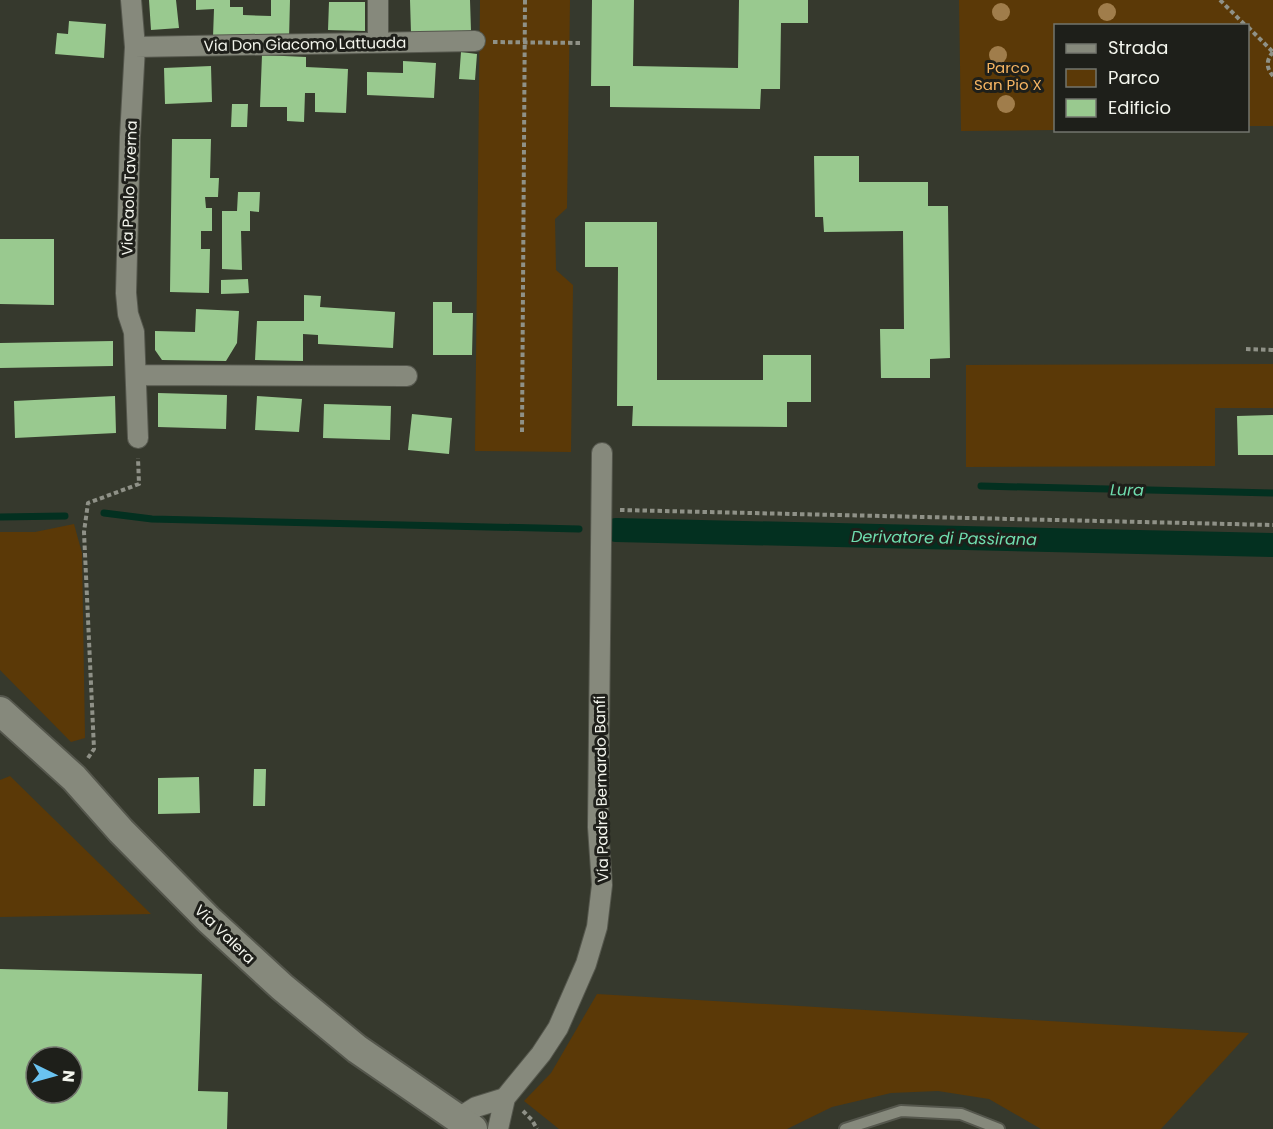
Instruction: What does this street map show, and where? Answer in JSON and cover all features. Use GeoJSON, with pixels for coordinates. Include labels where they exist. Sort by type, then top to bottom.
{"type":"FeatureCollection","features":[{"type":"Feature","properties":{"kind":"street","name":"Via Paolo Taverna"},"geometry":{"type":"LineString","coordinates":[[131,0],[135,47],[126,293],[128,314],[134,332],[138,438]]}},
{"type":"Feature","properties":{"kind":"street"},"geometry":{"type":"LineString","coordinates":[[378,0],[378,42]]}},
{"type":"Feature","properties":{"kind":"street","name":"Via Don Giacomo Lattuada"},"geometry":{"type":"LineString","coordinates":[[135,47],[475,41]]}},
{"type":"Feature","properties":{"kind":"street"},"geometry":{"type":"LineString","coordinates":[[137,375],[407,376]]}},
{"type":"Feature","properties":{"kind":"street","name":"Via Padre Bernardo Banfi"},"geometry":{"type":"LineString","coordinates":[[498,1129],[505,1098],[541,1054],[558,1028],[586,964],[597,927],[602,885],[598,805],[603,453]]}},
{"type":"Feature","properties":{"kind":"street","name":"Via Valera"},"geometry":{"type":"LineString","coordinates":[[0,711],[74,778],[121,831],[184,895],[282,987],[357,1049],[465,1124]]}},
{"type":"Feature","properties":{"kind":"street"},"geometry":{"type":"LineString","coordinates":[[465,1124],[476,1107],[505,1098]]}},
{"type":"Feature","properties":{"kind":"lane"},"geometry":{"type":"LineString","coordinates":[[845,1129],[901,1111],[961,1114],[999,1129]]}},
{"type":"Feature","properties":{"kind":"path"},"geometry":{"type":"LineString","coordinates":[[522,432],[525,0]]}},
{"type":"Feature","properties":{"kind":"path"},"geometry":{"type":"LineString","coordinates":[[1221,0],[1245,24]]}},
{"type":"Feature","properties":{"kind":"path"},"geometry":{"type":"LineString","coordinates":[[1249,28],[1273,52],[1268,61],[1273,76]]}},
{"type":"Feature","properties":{"kind":"path"},"geometry":{"type":"LineString","coordinates":[[475,41],[581,43]]}},
{"type":"Feature","properties":{"kind":"path"},"geometry":{"type":"LineString","coordinates":[[1246,349],[1273,350]]}},
{"type":"Feature","properties":{"kind":"path"},"geometry":{"type":"LineString","coordinates":[[84,764],[93,749],[84,532],[88,503],[139,484],[138,438]]}},
{"type":"Feature","properties":{"kind":"path"},"geometry":{"type":"LineString","coordinates":[[603,509],[1273,525]]}},
{"type":"Feature","properties":{"kind":"path"},"geometry":{"type":"LineString","coordinates":[[505,1098],[522,1109],[537,1129]]}},
{"type":"Feature","properties":{"kind":"green space"},"geometry":{"type":"Polygon","coordinates":[[[480,0],[570,0],[567,208],[555,219],[556,270],[573,285],[571,452],[475,451],[480,0]]]}},
{"type":"Feature","properties":{"kind":"green space","name":"Parco San Pio X"},"geometry":{"type":"Polygon","coordinates":[[[959,0],[1273,0],[1273,126],[1249,126],[1249,24],[1054,24],[1054,130],[961,131],[959,0]]]}},
{"type":"Feature","properties":{"kind":"green space"},"geometry":{"type":"Polygon","coordinates":[[[1273,364],[1273,408],[1215,408],[1215,466],[966,467],[966,365],[1273,364]]]}},
{"type":"Feature","properties":{"kind":"green space"},"geometry":{"type":"Polygon","coordinates":[[[74,524],[82,553],[85,738],[71,742],[0,670],[0,532],[35,532],[74,524]]]}},
{"type":"Feature","properties":{"kind":"green space"},"geometry":{"type":"Polygon","coordinates":[[[10,776],[151,914],[0,917],[0,780],[10,776]]]}},
{"type":"Feature","properties":{"kind":"green space"},"geometry":{"type":"Polygon","coordinates":[[[597,994],[1249,1033],[1161,1129],[1041,1129],[989,1099],[938,1091],[891,1093],[832,1107],[787,1129],[559,1129],[524,1101],[551,1073],[597,994]]]}},
{"type":"Feature","properties":{"kind":"building"},"geometry":{"type":"Polygon","coordinates":[[[149,0],[176,0],[179,28],[151,30],[149,0]]]}},
{"type":"Feature","properties":{"kind":"building"},"geometry":{"type":"Polygon","coordinates":[[[196,0],[230,0],[230,7],[243,7],[243,15],[271,16],[271,0],[290,0],[289,39],[213,37],[214,9],[196,10],[196,0]]]}},
{"type":"Feature","properties":{"kind":"building"},"geometry":{"type":"Polygon","coordinates":[[[410,0],[470,0],[471,31],[411,33],[410,0]]]}},
{"type":"Feature","properties":{"kind":"building"},"geometry":{"type":"Polygon","coordinates":[[[592,0],[634,0],[633,66],[738,68],[739,0],[808,0],[808,23],[781,23],[780,89],[761,89],[760,109],[610,107],[610,86],[591,86],[592,0]]]}},
{"type":"Feature","properties":{"kind":"building"},"geometry":{"type":"Polygon","coordinates":[[[329,2],[365,2],[365,31],[328,30],[329,2]]]}},
{"type":"Feature","properties":{"kind":"building"},"geometry":{"type":"Polygon","coordinates":[[[69,21],[106,24],[104,58],[55,54],[57,33],[68,34],[69,21]]]}},
{"type":"Feature","properties":{"kind":"building"},"geometry":{"type":"Polygon","coordinates":[[[461,52],[477,54],[475,80],[459,79],[461,52]]]}},
{"type":"Feature","properties":{"kind":"building"},"geometry":{"type":"Polygon","coordinates":[[[262,55],[306,57],[306,67],[348,69],[346,113],[315,112],[315,93],[305,93],[304,122],[287,121],[287,107],[260,107],[262,55]]]}},
{"type":"Feature","properties":{"kind":"building"},"geometry":{"type":"Polygon","coordinates":[[[403,61],[436,63],[434,98],[367,95],[367,72],[403,73],[403,61]]]}},
{"type":"Feature","properties":{"kind":"building"},"geometry":{"type":"Polygon","coordinates":[[[211,66],[212,102],[165,104],[164,68],[211,66]]]}},
{"type":"Feature","properties":{"kind":"building"},"geometry":{"type":"Polygon","coordinates":[[[232,104],[248,104],[247,127],[231,127],[232,104]]]}},
{"type":"Feature","properties":{"kind":"building"},"geometry":{"type":"Polygon","coordinates":[[[172,139],[211,139],[210,178],[219,178],[218,197],[205,197],[206,208],[212,208],[212,231],[201,231],[201,249],[210,249],[209,293],[170,292],[172,139]]]}},
{"type":"Feature","properties":{"kind":"building"},"geometry":{"type":"Polygon","coordinates":[[[814,156],[859,156],[859,182],[928,182],[928,206],[948,206],[950,358],[930,359],[930,378],[881,378],[880,329],[904,329],[903,231],[824,232],[823,217],[815,217],[814,156]]]}},
{"type":"Feature","properties":{"kind":"building"},"geometry":{"type":"Polygon","coordinates":[[[238,192],[260,192],[259,212],[250,211],[250,231],[241,231],[242,270],[222,269],[222,211],[237,211],[238,192]]]}},
{"type":"Feature","properties":{"kind":"building"},"geometry":{"type":"Polygon","coordinates":[[[585,222],[657,222],[657,380],[763,380],[763,355],[811,355],[811,402],[787,402],[787,427],[632,426],[633,406],[617,406],[618,267],[585,267],[585,222]]]}},
{"type":"Feature","properties":{"kind":"building"},"geometry":{"type":"Polygon","coordinates":[[[0,239],[54,239],[54,305],[0,304],[0,239]]]}},
{"type":"Feature","properties":{"kind":"building"},"geometry":{"type":"Polygon","coordinates":[[[248,279],[249,293],[221,294],[221,280],[248,279]]]}},
{"type":"Feature","properties":{"kind":"building"},"geometry":{"type":"Polygon","coordinates":[[[304,295],[321,296],[320,307],[395,312],[393,348],[318,344],[318,335],[303,334],[303,361],[255,360],[257,321],[304,321],[304,295]]]}},
{"type":"Feature","properties":{"kind":"building"},"geometry":{"type":"Polygon","coordinates":[[[433,302],[452,302],[452,313],[473,313],[472,355],[433,355],[433,302]]]}},
{"type":"Feature","properties":{"kind":"building"},"geometry":{"type":"Polygon","coordinates":[[[196,309],[239,311],[237,343],[226,361],[162,360],[155,350],[155,331],[195,332],[196,309]]]}},
{"type":"Feature","properties":{"kind":"building"},"geometry":{"type":"Polygon","coordinates":[[[113,341],[113,366],[0,368],[0,343],[113,341]]]}},
{"type":"Feature","properties":{"kind":"building"},"geometry":{"type":"Polygon","coordinates":[[[158,393],[227,395],[226,429],[158,427],[158,393]]]}},
{"type":"Feature","properties":{"kind":"building"},"geometry":{"type":"Polygon","coordinates":[[[115,396],[116,433],[15,438],[14,401],[115,396]]]}},
{"type":"Feature","properties":{"kind":"building"},"geometry":{"type":"Polygon","coordinates":[[[257,396],[302,399],[299,432],[255,430],[257,396]]]}},
{"type":"Feature","properties":{"kind":"building"},"geometry":{"type":"Polygon","coordinates":[[[324,404],[391,406],[390,440],[323,438],[324,404]]]}},
{"type":"Feature","properties":{"kind":"building"},"geometry":{"type":"Polygon","coordinates":[[[412,414],[452,418],[449,454],[408,450],[412,414]]]}},
{"type":"Feature","properties":{"kind":"building"},"geometry":{"type":"Polygon","coordinates":[[[1273,415],[1273,455],[1238,455],[1237,416],[1273,415]]]}},
{"type":"Feature","properties":{"kind":"building"},"geometry":{"type":"Polygon","coordinates":[[[254,769],[266,769],[265,806],[253,806],[254,769]]]}},
{"type":"Feature","properties":{"kind":"building"},"geometry":{"type":"Polygon","coordinates":[[[199,777],[200,813],[158,814],[158,778],[199,777]]]}},
{"type":"Feature","properties":{"kind":"building"},"geometry":{"type":"Polygon","coordinates":[[[0,969],[202,974],[198,1091],[228,1092],[227,1129],[0,1129],[0,969]]]}},
{"type":"Feature","properties":{"kind":"waterway","name":"Lura"},"geometry":{"type":"LineString","coordinates":[[981,486],[1273,493]]}},
{"type":"Feature","properties":{"kind":"waterway"},"geometry":{"type":"LineString","coordinates":[[104,513],[152,519],[579,529]]}},
{"type":"Feature","properties":{"kind":"waterway"},"geometry":{"type":"LineString","coordinates":[[0,517],[65,516]]}},
{"type":"Feature","properties":{"kind":"waterway","name":"Derivatore di Passirana"},"geometry":{"type":"LineString","coordinates":[[616,530],[1273,545]]}}]}
